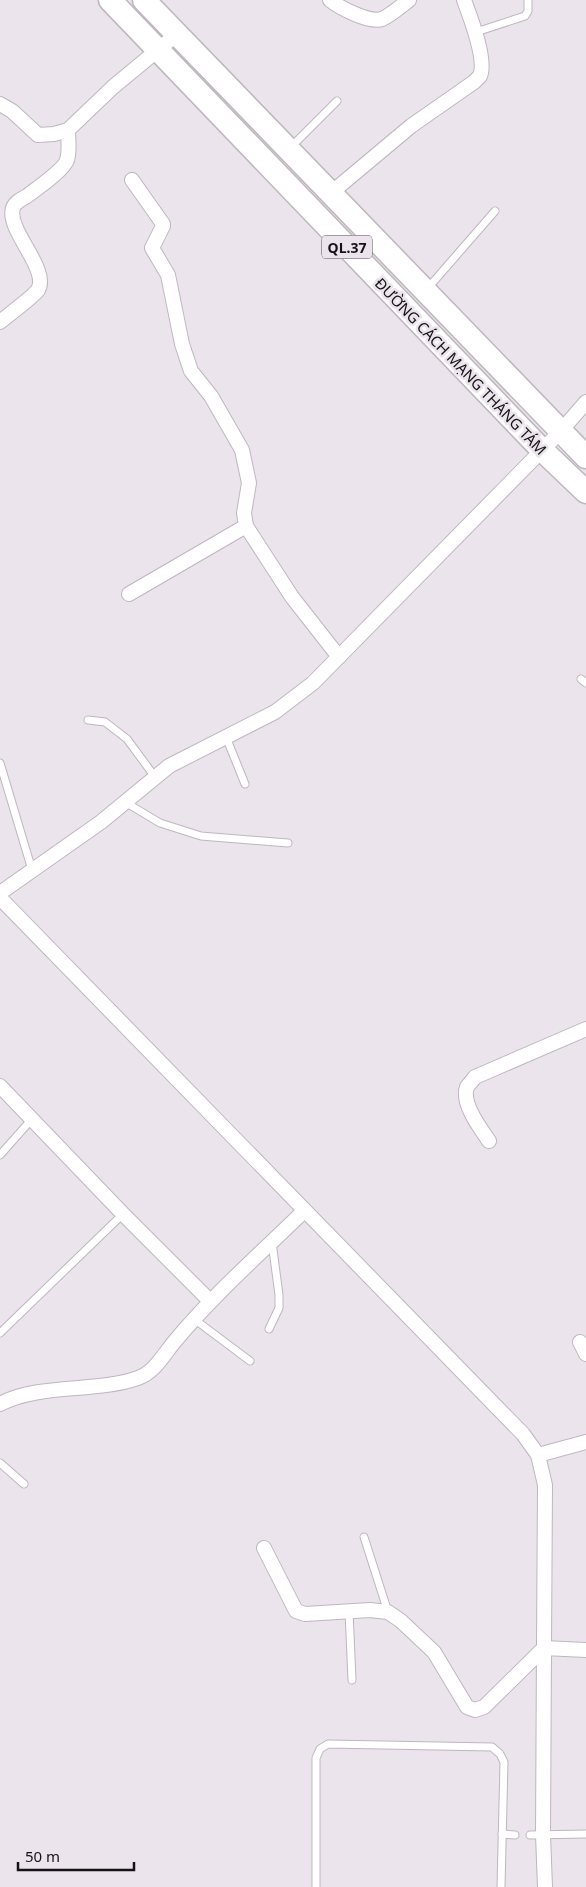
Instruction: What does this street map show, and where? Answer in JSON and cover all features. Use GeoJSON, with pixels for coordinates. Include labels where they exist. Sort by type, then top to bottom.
{"type":"FeatureCollection","features":[{"type":"Feature","properties":{"kind":"main road","name":"ĐƯỜNG CÁCH MẠNG THÁNG TÁM"},"geometry":{"type":"LineString","coordinates":[[110,0],[542,450],[586,492]]}},
{"type":"Feature","properties":{"kind":"main road","name":"ĐƯỜNG CÁCH MẠNG THÁNG TÁM"},"geometry":{"type":"LineString","coordinates":[[144,0],[586,457]]}},
{"type":"Feature","properties":{"kind":"street"},"geometry":{"type":"LineString","coordinates":[[330,0],[344,9],[374,20],[381,19],[408,0]]}},
{"type":"Feature","properties":{"kind":"street"},"geometry":{"type":"LineString","coordinates":[[330,193],[411,126],[480,76],[481,67],[476,32],[464,0]]}},
{"type":"Feature","properties":{"kind":"street"},"geometry":{"type":"LineString","coordinates":[[0,104],[12,111],[38,135],[54,134],[68,130],[113,87],[177,34]]}},
{"type":"Feature","properties":{"kind":"street"},"geometry":{"type":"LineString","coordinates":[[0,322],[38,290],[40,280],[36,266],[19,234],[12,209],[16,203],[66,162],[69,149],[68,130]]}},
{"type":"Feature","properties":{"kind":"street"},"geometry":{"type":"LineString","coordinates":[[132,180],[163,224],[152,248],[168,275],[182,344],[191,370],[211,396],[242,450],[249,483],[244,513],[246,526],[292,597],[339,657]]}},
{"type":"Feature","properties":{"kind":"street"},"geometry":{"type":"LineString","coordinates":[[0,893],[101,822],[169,766],[275,712],[313,684],[560,432],[586,402]]}},
{"type":"Feature","properties":{"kind":"street"},"geometry":{"type":"LineString","coordinates":[[129,594],[246,526]]}},
{"type":"Feature","properties":{"kind":"street"},"geometry":{"type":"LineString","coordinates":[[0,898],[523,1434],[538,1455],[545,1485],[544,1648],[537,1835],[545,1887]]}},
{"type":"Feature","properties":{"kind":"street"},"geometry":{"type":"LineString","coordinates":[[489,1140],[474,1118],[467,1098],[468,1087],[475,1077],[586,1029]]}},
{"type":"Feature","properties":{"kind":"street"},"geometry":{"type":"LineString","coordinates":[[0,1086],[210,1301]]}},
{"type":"Feature","properties":{"kind":"street"},"geometry":{"type":"LineString","coordinates":[[0,1404],[15,1396],[139,1378],[156,1366],[210,1301],[304,1211]]}},
{"type":"Feature","properties":{"kind":"street"},"geometry":{"type":"LineString","coordinates":[[538,1455],[586,1442]]}},
{"type":"Feature","properties":{"kind":"street"},"geometry":{"type":"LineString","coordinates":[[264,1548],[296,1611],[305,1614],[370,1610],[388,1612],[401,1621],[434,1652],[467,1707],[476,1710],[484,1707],[544,1648],[586,1650]]}},
{"type":"Feature","properties":{"kind":"lane"},"geometry":{"type":"LineString","coordinates":[[476,32],[525,16],[528,11],[528,0]]}},
{"type":"Feature","properties":{"kind":"lane"},"geometry":{"type":"LineString","coordinates":[[288,150],[338,101]]}},
{"type":"Feature","properties":{"kind":"lane"},"geometry":{"type":"LineString","coordinates":[[425,292],[495,212]]}},
{"type":"Feature","properties":{"kind":"lane"},"geometry":{"type":"LineString","coordinates":[[88,720],[105,722],[127,739],[155,777]]}},
{"type":"Feature","properties":{"kind":"lane"},"geometry":{"type":"LineString","coordinates":[[226,737],[245,784]]}},
{"type":"Feature","properties":{"kind":"lane"},"geometry":{"type":"LineString","coordinates":[[0,764],[32,870]]}},
{"type":"Feature","properties":{"kind":"lane"},"geometry":{"type":"LineString","coordinates":[[125,802],[160,823],[201,836],[288,843]]}},
{"type":"Feature","properties":{"kind":"lane"},"geometry":{"type":"LineString","coordinates":[[0,1155],[32,1120]]}},
{"type":"Feature","properties":{"kind":"lane"},"geometry":{"type":"LineString","coordinates":[[0,1333],[123,1214]]}},
{"type":"Feature","properties":{"kind":"lane"},"geometry":{"type":"LineString","coordinates":[[269,1329],[279,1308],[280,1295],[272,1242]]}},
{"type":"Feature","properties":{"kind":"lane"},"geometry":{"type":"LineString","coordinates":[[194,1319],[250,1361]]}},
{"type":"Feature","properties":{"kind":"lane"},"geometry":{"type":"LineString","coordinates":[[0,1463],[24,1484]]}},
{"type":"Feature","properties":{"kind":"lane"},"geometry":{"type":"LineString","coordinates":[[364,1537],[388,1612]]}},
{"type":"Feature","properties":{"kind":"lane"},"geometry":{"type":"LineString","coordinates":[[349,1611],[352,1680]]}},
{"type":"Feature","properties":{"kind":"lane"},"geometry":{"type":"LineString","coordinates":[[316,1887],[316,1758],[320,1749],[328,1744],[492,1747],[500,1754],[504,1762],[501,1887]]}},
{"type":"Feature","properties":{"kind":"lane"},"geometry":{"type":"LineString","coordinates":[[502,1834],[515,1835]]}},
{"type":"Feature","properties":{"kind":"lane"},"geometry":{"type":"LineString","coordinates":[[537,1835],[586,1834]]}}]}
